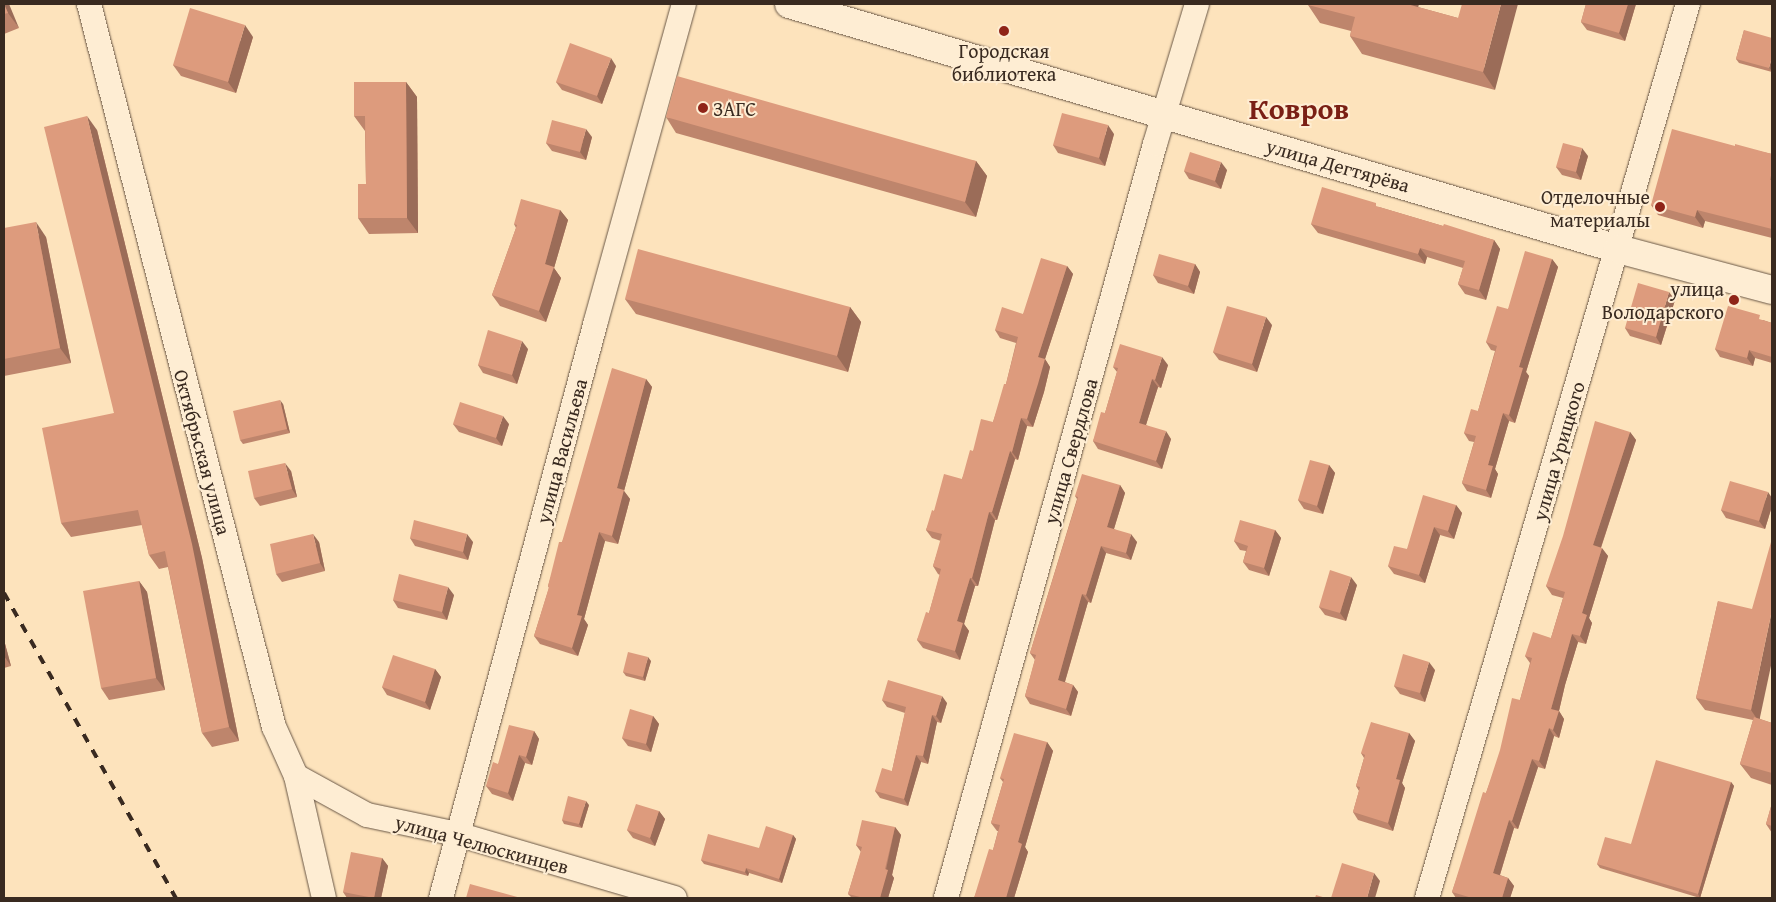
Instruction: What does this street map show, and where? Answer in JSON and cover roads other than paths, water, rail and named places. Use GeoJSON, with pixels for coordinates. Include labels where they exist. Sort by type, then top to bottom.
{"type":"FeatureCollection","features":[{"type":"Feature","properties":{"kind":"main road","name":"улица Дегтярёва"},"geometry":{"type":"LineString","coordinates":[[788,4],[1618,249],[1772,290]]}},
{"type":"Feature","properties":{"kind":"street","name":"Октябрьская улица"},"geometry":{"type":"LineString","coordinates":[[89,4],[274,727],[296,776],[324,898]]}},
{"type":"Feature","properties":{"kind":"street","name":"улица Васильева"},"geometry":{"type":"LineString","coordinates":[[440,898],[684,4]]}},
{"type":"Feature","properties":{"kind":"street","name":"улица Свердлова"},"geometry":{"type":"LineString","coordinates":[[946,898],[1164,114],[1197,4]]}},
{"type":"Feature","properties":{"kind":"street","name":"улица Урицкого"},"geometry":{"type":"LineString","coordinates":[[1427,898],[1688,4]]}},
{"type":"Feature","properties":{"kind":"street","name":"улица Челюскинцев"},"geometry":{"type":"LineString","coordinates":[[296,776],[367,815],[457,834],[675,898]]}},
{"type":"Feature","properties":{"kind":"railway"},"geometry":{"type":"LineString","coordinates":[[4,593],[176,898]]}},
{"type":"Feature","properties":{"kind":"place","name":"Городская библиотека"},"geometry":{"type":"Point","coordinates":[1004,31]}},
{"type":"Feature","properties":{"kind":"place","name":"ЗАГС"},"geometry":{"type":"Point","coordinates":[703,108]}},
{"type":"Feature","properties":{"kind":"place","name":"Отделочные материалы"},"geometry":{"type":"Point","coordinates":[1660,207]}},
{"type":"Feature","properties":{"kind":"place","name":"улица Володарского"},"geometry":{"type":"Point","coordinates":[1734,300]}},
{"type":"Feature","properties":{"kind":"district","name":"Ковров"},"geometry":{"type":"Point","coordinates":[1299,108]}}]}
